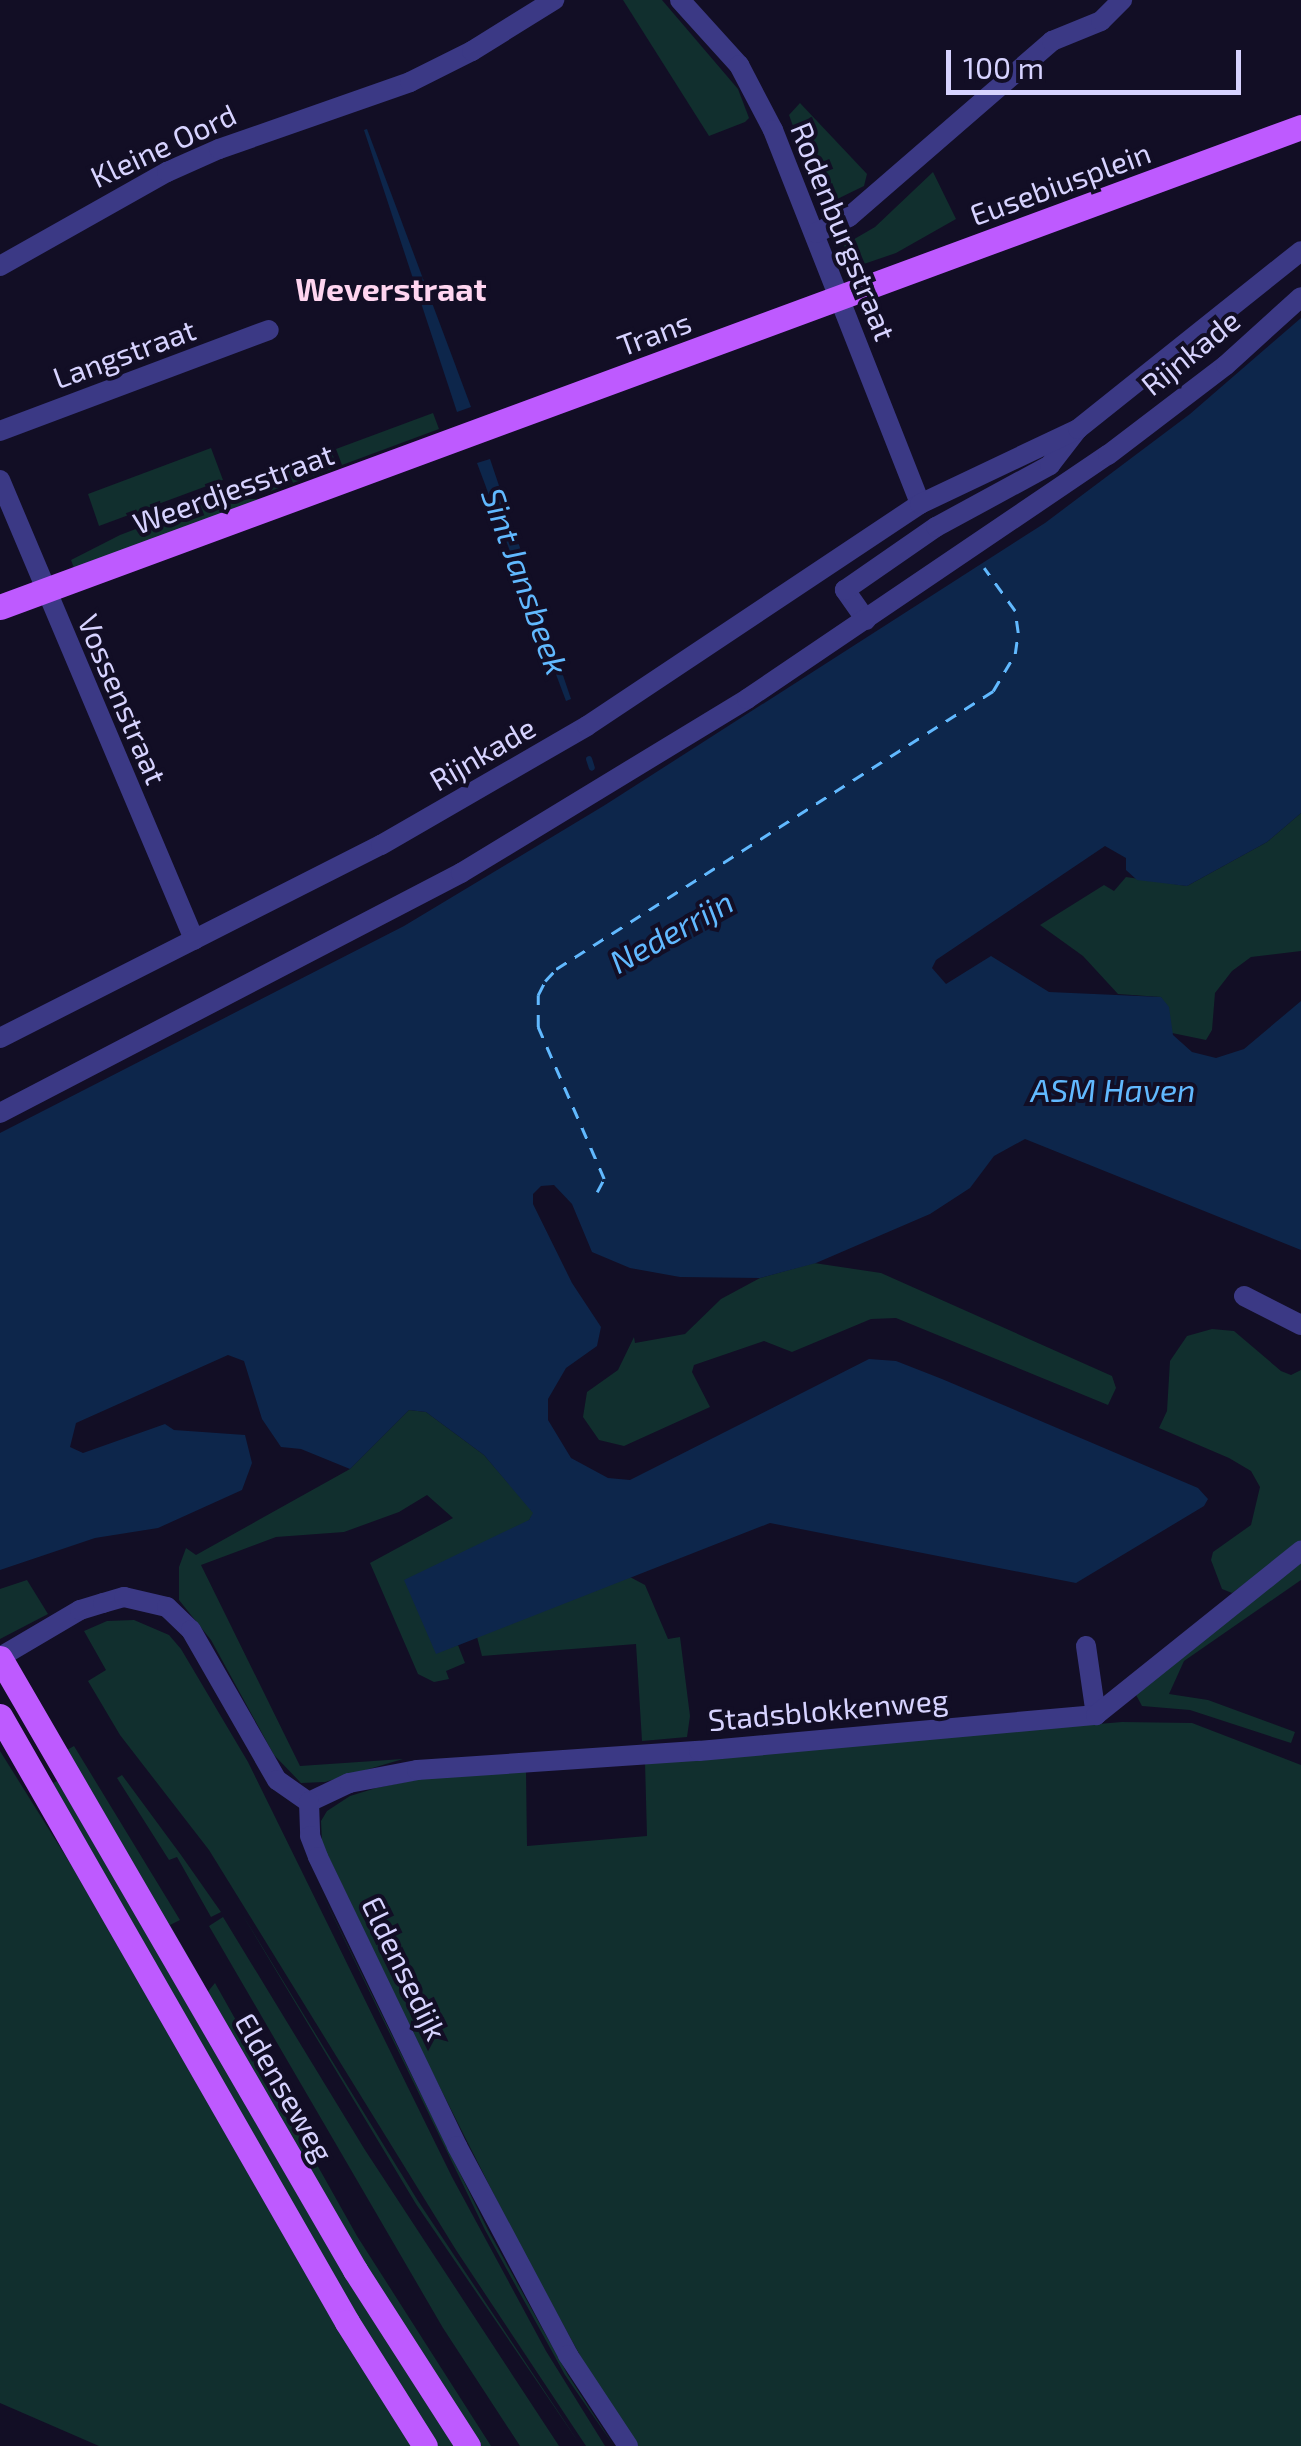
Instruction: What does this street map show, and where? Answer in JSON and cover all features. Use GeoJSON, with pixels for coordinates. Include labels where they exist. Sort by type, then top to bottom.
{"type":"FeatureCollection","features":[{"type":"Feature","properties":{"kind":"main road","name":"Eusebiusplein"},"geometry":{"type":"LineString","coordinates":[[841,298],[1301,127]]}},
{"type":"Feature","properties":{"kind":"main road","name":"Trans"},"geometry":{"type":"LineString","coordinates":[[488,430],[841,298]]}},
{"type":"Feature","properties":{"kind":"main road","name":"Weerdjesstraat"},"geometry":{"type":"LineString","coordinates":[[0,607],[488,430]]}},
{"type":"Feature","properties":{"kind":"main road","name":"Eldenseweg"},"geometry":{"type":"LineString","coordinates":[[0,1657],[354,2270],[468,2446]]}},
{"type":"Feature","properties":{"kind":"main road","name":"Eldenseweg"},"geometry":{"type":"LineString","coordinates":[[0,1716],[347,2322],[425,2446]]}},
{"type":"Feature","properties":{"kind":"street","name":"Kleine Oord"},"geometry":{"type":"LineString","coordinates":[[0,266],[92,211],[184,164],[267,131],[362,102],[472,51],[554,0]]}},
{"type":"Feature","properties":{"kind":"street","name":"Rodenburgstraat"},"geometry":{"type":"LineString","coordinates":[[680,0],[739,66],[816,233],[920,504]]}},
{"type":"Feature","properties":{"kind":"street"},"geometry":{"type":"LineString","coordinates":[[816,233],[848,217],[1052,41],[1100,21],[1122,0]]}},
{"type":"Feature","properties":{"kind":"street","name":"Rijnkade"},"geometry":{"type":"LineString","coordinates":[[0,1038],[381,845],[599,719],[920,504],[1078,429],[1301,251]]}},
{"type":"Feature","properties":{"kind":"street","name":"Rijnkade"},"geometry":{"type":"LineString","coordinates":[[0,1112],[461,873],[746,699],[1108,455],[1226,365],[1301,297]]}},
{"type":"Feature","properties":{"kind":"street","name":"Langstraat"},"geometry":{"type":"LineString","coordinates":[[0,431],[269,330]]}},
{"type":"Feature","properties":{"kind":"street","name":"Rijnkade"},"geometry":{"type":"LineString","coordinates":[[866,620],[845,590],[936,528],[1050,465],[1078,429]]}},
{"type":"Feature","properties":{"kind":"street","name":"Vossenstraat"},"geometry":{"type":"LineString","coordinates":[[0,480],[194,940]]}},
{"type":"Feature","properties":{"kind":"street"},"geometry":{"type":"LineString","coordinates":[[1244,1296],[1301,1325]]}},
{"type":"Feature","properties":{"kind":"street"},"geometry":{"type":"LineString","coordinates":[[1096,1715],[1301,1551]]}},
{"type":"Feature","properties":{"kind":"street"},"geometry":{"type":"LineString","coordinates":[[0,1657],[80,1610],[124,1597],[176,1613],[191,1630],[278,1780],[309,1802]]}},
{"type":"Feature","properties":{"kind":"street"},"geometry":{"type":"LineString","coordinates":[[1086,1646],[1096,1715]]}},
{"type":"Feature","properties":{"kind":"street","name":"Stadsblokkenweg"},"geometry":{"type":"LineString","coordinates":[[309,1802],[349,1783],[418,1770],[699,1751],[1096,1715]]}},
{"type":"Feature","properties":{"kind":"street","name":"Eldensedijk"},"geometry":{"type":"LineString","coordinates":[[309,1802],[310,1836],[318,1858],[458,2146],[568,2355],[628,2446]]}},
{"type":"Feature","properties":{"kind":"green space"},"geometry":{"type":"Polygon","coordinates":[[[623,0],[662,0],[738,89],[749,118],[709,136],[623,0]]]}},
{"type":"Feature","properties":{"kind":"green space"},"geometry":{"type":"Polygon","coordinates":[[[800,103],[867,174],[864,186],[829,203],[819,198],[789,115],[800,103]]]}},
{"type":"Feature","properties":{"kind":"green space"},"geometry":{"type":"Polygon","coordinates":[[[933,172],[956,219],[896,253],[858,266],[850,264],[844,245],[875,227],[933,172]]]}},
{"type":"Feature","properties":{"kind":"green space"},"geometry":{"type":"Polygon","coordinates":[[[433,413],[439,429],[342,465],[336,449],[433,413]]]}},
{"type":"Feature","properties":{"kind":"green space"},"geometry":{"type":"Polygon","coordinates":[[[211,448],[223,480],[99,526],[88,494],[211,448]]]}},
{"type":"Feature","properties":{"kind":"green space"},"geometry":{"type":"Polygon","coordinates":[[[331,450],[337,467],[268,492],[218,492],[331,450]]]}},
{"type":"Feature","properties":{"kind":"green space"},"geometry":{"type":"Polygon","coordinates":[[[215,499],[262,499],[75,571],[71,560],[120,535],[215,499]]]}},
{"type":"Feature","properties":{"kind":"green space"},"geometry":{"type":"Polygon","coordinates":[[[1301,813],[1301,951],[1251,957],[1232,971],[1215,993],[1212,1030],[1206,1040],[1172,1033],[1161,997],[1118,994],[1083,956],[1040,925],[1104,885],[1114,891],[1126,877],[1187,886],[1267,842],[1301,813]]]}},
{"type":"Feature","properties":{"kind":"green space"},"geometry":{"type":"Polygon","coordinates":[[[814,1263],[881,1273],[1112,1376],[1116,1388],[1108,1405],[896,1318],[871,1319],[792,1352],[764,1341],[694,1365],[692,1372],[710,1407],[624,1446],[599,1440],[583,1417],[587,1392],[618,1370],[634,1337],[635,1343],[685,1334],[721,1299],[760,1278],[814,1263]]]}},
{"type":"Feature","properties":{"kind":"green space"},"geometry":{"type":"Polygon","coordinates":[[[1212,1329],[1234,1331],[1281,1371],[1291,1375],[1301,1370],[1301,1542],[1232,1593],[1222,1589],[1211,1560],[1213,1552],[1251,1525],[1260,1487],[1251,1471],[1229,1458],[1159,1428],[1167,1411],[1170,1361],[1187,1336],[1212,1329]]]}},
{"type":"Feature","properties":{"kind":"green space"},"geometry":{"type":"Polygon","coordinates":[[[409,1410],[426,1412],[484,1455],[534,1513],[436,1653],[458,1645],[465,1663],[446,1671],[449,1679],[434,1682],[418,1674],[370,1563],[453,1518],[427,1495],[399,1512],[344,1532],[276,1537],[201,1565],[300,1766],[403,1759],[325,1782],[301,1783],[274,1755],[211,1640],[179,1600],[179,1567],[186,1548],[196,1555],[350,1469],[409,1410]]]}},
{"type":"Feature","properties":{"kind":"green space"},"geometry":{"type":"Polygon","coordinates":[[[1301,1558],[1301,1580],[1184,1661],[1169,1694],[1208,1700],[1295,1732],[1291,1743],[1190,1710],[1142,1706],[1135,1693],[1301,1558]]]}},
{"type":"Feature","properties":{"kind":"green space"},"geometry":{"type":"Polygon","coordinates":[[[630,1577],[645,1585],[668,1639],[680,1637],[690,1716],[687,1737],[642,1741],[636,1644],[482,1656],[477,1637],[630,1577]]]}},
{"type":"Feature","properties":{"kind":"green space"},"geometry":{"type":"Polygon","coordinates":[[[27,1580],[48,1614],[0,1639],[0,1589],[27,1580]]]}},
{"type":"Feature","properties":{"kind":"green space"},"geometry":{"type":"Polygon","coordinates":[[[134,1620],[169,1635],[181,1649],[248,1762],[452,2177],[546,2351],[605,2446],[586,2446],[456,2250],[209,1850],[120,1735],[88,1681],[106,1670],[84,1631],[107,1621],[134,1620]]]}},
{"type":"Feature","properties":{"kind":"green space"},"geometry":{"type":"Polygon","coordinates":[[[1122,1722],[1192,1723],[1301,1765],[1301,2446],[638,2446],[582,2359],[425,2058],[322,1843],[321,1821],[327,1811],[350,1796],[440,1775],[526,1771],[527,1846],[647,1836],[645,1762],[1122,1722]]]}},
{"type":"Feature","properties":{"kind":"green space"},"geometry":{"type":"Polygon","coordinates":[[[74,1746],[180,1920],[170,1925],[204,1984],[200,1985],[67,1750],[74,1746]]]}},
{"type":"Feature","properties":{"kind":"green space"},"geometry":{"type":"Polygon","coordinates":[[[0,1751],[70,1863],[411,2446],[99,2446],[0,2403],[0,1751]]]}},
{"type":"Feature","properties":{"kind":"green space"},"geometry":{"type":"Polygon","coordinates":[[[122,1775],[221,1912],[211,1917],[177,1857],[169,1860],[117,1778],[122,1775]]]}},
{"type":"Feature","properties":{"kind":"green space"},"geometry":{"type":"Polygon","coordinates":[[[57,1781],[455,2446],[436,2446],[423,2429],[93,1863],[53,1783],[57,1781]]]}},
{"type":"Feature","properties":{"kind":"green space"},"geometry":{"type":"Polygon","coordinates":[[[314,1877],[488,2230],[568,2375],[614,2446],[565,2375],[485,2230],[314,1877]]]}},
{"type":"Feature","properties":{"kind":"green space"},"geometry":{"type":"Polygon","coordinates":[[[239,1909],[418,2201],[581,2446],[416,2204],[239,1909]]]}},
{"type":"Feature","properties":{"kind":"green space"},"geometry":{"type":"Polygon","coordinates":[[[223,1917],[365,2150],[559,2446],[520,2446],[443,2328],[209,1926],[223,1917]]]}},
{"type":"Feature","properties":{"kind":"green space"},"geometry":{"type":"Polygon","coordinates":[[[215,1983],[357,2236],[491,2446],[478,2446],[321,2193],[205,1995],[215,1983]]]}},
{"type":"Feature","properties":{"kind":"water"},"geometry":{"type":"Polygon","coordinates":[[[367,129],[471,407],[457,412],[364,130],[367,129]]]}},
{"type":"Feature","properties":{"kind":"water"},"geometry":{"type":"Polygon","coordinates":[[[1301,318],[1301,813],[1267,842],[1187,886],[1137,880],[1126,870],[1126,858],[1105,846],[936,960],[932,968],[946,984],[991,956],[1049,992],[1161,997],[1169,1007],[1173,1035],[1192,1052],[1216,1058],[1244,1049],[1301,1001],[1301,1250],[1025,1139],[994,1156],[970,1188],[930,1214],[816,1263],[760,1278],[680,1277],[630,1268],[592,1252],[572,1204],[554,1185],[541,1186],[533,1194],[533,1204],[572,1283],[601,1327],[597,1346],[566,1368],[548,1399],[548,1420],[571,1458],[608,1478],[630,1480],[869,1359],[896,1361],[942,1379],[1198,1488],[1208,1499],[1204,1506],[1076,1583],[770,1523],[436,1654],[404,1580],[529,1520],[533,1513],[484,1455],[426,1412],[409,1410],[350,1469],[301,1449],[281,1447],[262,1419],[244,1361],[228,1355],[76,1423],[70,1447],[83,1453],[165,1424],[174,1430],[245,1435],[252,1463],[242,1490],[158,1528],[95,1538],[0,1570],[0,1133],[404,926],[605,805],[1045,523],[1190,414],[1301,318]]]}},
{"type":"Feature","properties":{"kind":"water"},"geometry":{"type":"Polygon","coordinates":[[[490,459],[571,699],[566,701],[477,463],[490,459]]]}},
{"type":"Feature","properties":{"kind":"waterway","name":"Sint Jansbeek"},"geometry":{"type":"LineString","coordinates":[[589,759],[592,768]]}},
{"type":"Feature","properties":{"kind":"ferry route"},"geometry":{"type":"LineString","coordinates":[[597,1192],[604,1179],[538,1027],[538,995],[545,981],[556,969],[993,691],[1015,654],[1018,633],[1015,611],[984,568]]}},
{"type":"Feature","properties":{"kind":"district","name":"Weverstraat"},"geometry":{"type":"Point","coordinates":[391,288]}},
{"type":"Feature","properties":{"kind":"water label","name":"Nederrijn"},"geometry":{"type":"Point","coordinates":[671,931]}},
{"type":"Feature","properties":{"kind":"water label","name":"ASM Haven"},"geometry":{"type":"Point","coordinates":[1113,1089]}}]}
